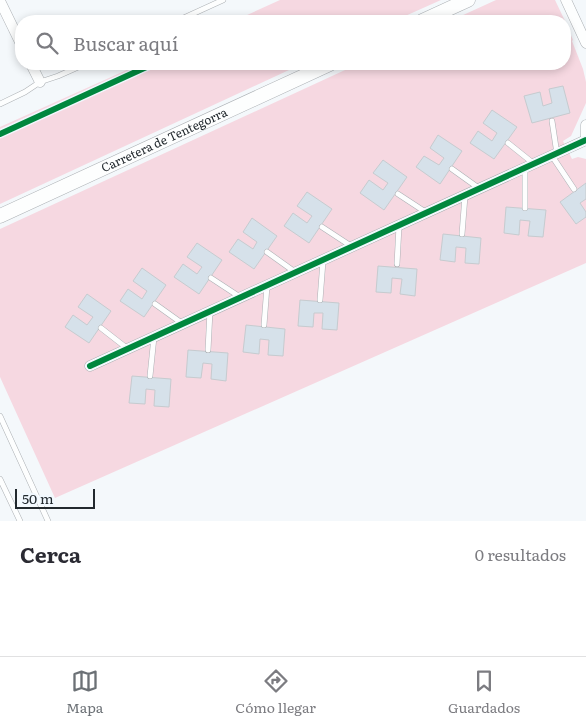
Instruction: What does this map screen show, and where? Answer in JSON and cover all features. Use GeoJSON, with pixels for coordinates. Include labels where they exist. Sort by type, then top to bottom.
{"type":"FeatureCollection","features":[{"type":"Feature","properties":{"kind":"main road"},"geometry":{"type":"LineString","coordinates":[[435,15],[468,0]]}},
{"type":"Feature","properties":{"kind":"main road","name":"Carretera de Tentegorra"},"geometry":{"type":"LineString","coordinates":[[0,216],[317,70]]}},
{"type":"Feature","properties":{"kind":"street"},"geometry":{"type":"LineString","coordinates":[[566,0],[586,43]]}},
{"type":"Feature","properties":{"kind":"street"},"geometry":{"type":"LineString","coordinates":[[0,1],[15,32]]}},
{"type":"Feature","properties":{"kind":"street"},"geometry":{"type":"LineString","coordinates":[[34,70],[40,82]]}},
{"type":"Feature","properties":{"kind":"street"},"geometry":{"type":"LineString","coordinates":[[90,366],[586,140],[586,125]]}},
{"type":"Feature","properties":{"kind":"lane"},"geometry":{"type":"LineString","coordinates":[[190,15],[223,0]]}},
{"type":"Feature","properties":{"kind":"lane"},"geometry":{"type":"LineString","coordinates":[[0,104],[26,92],[40,82],[72,70]]}},
{"type":"Feature","properties":{"kind":"lane"},"geometry":{"type":"LineString","coordinates":[[552,121],[555,155],[574,189]]}},
{"type":"Feature","properties":{"kind":"lane"},"geometry":{"type":"LineString","coordinates":[[508,143],[530,166],[525,208]]}},
{"type":"Feature","properties":{"kind":"lane"},"geometry":{"type":"LineString","coordinates":[[452,168],[480,189]]}},
{"type":"Feature","properties":{"kind":"lane"},"geometry":{"type":"LineString","coordinates":[[398,194],[427,213]]}},
{"type":"Feature","properties":{"kind":"lane"},"geometry":{"type":"LineString","coordinates":[[462,234],[465,196]]}},
{"type":"Feature","properties":{"kind":"lane"},"geometry":{"type":"LineString","coordinates":[[397,264],[399,226]]}},
{"type":"Feature","properties":{"kind":"lane"},"geometry":{"type":"LineString","coordinates":[[322,227],[352,247]]}},
{"type":"Feature","properties":{"kind":"lane"},"geometry":{"type":"LineString","coordinates":[[267,252],[295,273]]}},
{"type":"Feature","properties":{"kind":"lane"},"geometry":{"type":"LineString","coordinates":[[320,300],[323,260]]}},
{"type":"Feature","properties":{"kind":"lane"},"geometry":{"type":"LineString","coordinates":[[211,278],[241,298]]}},
{"type":"Feature","properties":{"kind":"lane"},"geometry":{"type":"LineString","coordinates":[[264,325],[267,286]]}},
{"type":"Feature","properties":{"kind":"lane"},"geometry":{"type":"LineString","coordinates":[[155,304],[184,324]]}},
{"type":"Feature","properties":{"kind":"lane"},"geometry":{"type":"LineString","coordinates":[[208,350],[210,312]]}},
{"type":"Feature","properties":{"kind":"lane"},"geometry":{"type":"LineString","coordinates":[[100,328],[128,349]]}},
{"type":"Feature","properties":{"kind":"lane"},"geometry":{"type":"LineString","coordinates":[[150,376],[154,337]]}},
{"type":"Feature","properties":{"kind":"lane"},"geometry":{"type":"LineString","coordinates":[[0,416],[48,521]]}},
{"type":"Feature","properties":{"kind":"lane"},"geometry":{"type":"LineString","coordinates":[[0,479],[20,521]]}},
{"type":"Feature","properties":{"kind":"shaded area"},"geometry":{"type":"Polygon","coordinates":[[[280,0],[441,0],[407,15],[247,15],[280,0]]]}},
{"type":"Feature","properties":{"kind":"shaded area"},"geometry":{"type":"Polygon","coordinates":[[[496,0],[555,0],[562,15],[463,15],[496,0]]]}},
{"type":"Feature","properties":{"kind":"shaded area"},"geometry":{"type":"Polygon","coordinates":[[[571,35],[583,69],[586,82],[586,103],[571,136],[563,141],[572,159],[578,157],[586,159],[586,263],[55,498],[0,377],[0,229],[345,70],[571,70],[571,35]]]}},
{"type":"Feature","properties":{"kind":"shaded area"},"geometry":{"type":"Polygon","coordinates":[[[127,70],[289,70],[0,204],[0,127],[127,70]]]}},
{"type":"Feature","properties":{"kind":"building"},"geometry":{"type":"Polygon","coordinates":[[[563,86],[570,113],[532,123],[524,96],[540,92],[543,106],[552,103],[549,89],[563,86]]]}},
{"type":"Feature","properties":{"kind":"building"},"geometry":{"type":"Polygon","coordinates":[[[492,110],[517,127],[494,159],[470,143],[478,131],[492,141],[497,133],[483,123],[492,110]]]}},
{"type":"Feature","properties":{"kind":"building"},"geometry":{"type":"Polygon","coordinates":[[[438,135],[462,151],[440,184],[416,167],[424,156],[439,165],[444,158],[430,148],[438,135]]]}},
{"type":"Feature","properties":{"kind":"building"},"geometry":{"type":"Polygon","coordinates":[[[383,160],[407,177],[384,210],[360,193],[369,180],[383,190],[388,183],[373,173],[383,160]]]}},
{"type":"Feature","properties":{"kind":"building"},"geometry":{"type":"Polygon","coordinates":[[[586,183],[586,199],[580,203],[586,212],[586,217],[576,224],[560,202],[586,183]]]}},
{"type":"Feature","properties":{"kind":"building"},"geometry":{"type":"Polygon","coordinates":[[[307,192],[332,209],[309,243],[284,226],[293,213],[307,223],[312,216],[297,206],[307,192]]]}},
{"type":"Feature","properties":{"kind":"building"},"geometry":{"type":"Polygon","coordinates":[[[506,207],[546,210],[543,237],[528,236],[530,221],[520,220],[519,235],[504,233],[506,207]]]}},
{"type":"Feature","properties":{"kind":"building"},"geometry":{"type":"Polygon","coordinates":[[[252,218],[277,236],[254,269],[229,252],[238,239],[253,249],[257,242],[243,232],[252,218]]]}},
{"type":"Feature","properties":{"kind":"building"},"geometry":{"type":"Polygon","coordinates":[[[443,234],[481,238],[479,264],[465,263],[466,248],[456,247],[455,262],[440,260],[443,234]]]}},
{"type":"Feature","properties":{"kind":"building"},"geometry":{"type":"Polygon","coordinates":[[[197,243],[222,260],[199,294],[174,277],[183,264],[197,274],[202,267],[187,257],[197,243]]]}},
{"type":"Feature","properties":{"kind":"building"},"geometry":{"type":"Polygon","coordinates":[[[378,266],[417,269],[415,296],[400,294],[402,279],[392,278],[391,293],[376,292],[378,266]]]}},
{"type":"Feature","properties":{"kind":"building"},"geometry":{"type":"Polygon","coordinates":[[[142,268],[166,285],[144,317],[120,301],[128,289],[142,299],[147,291],[133,281],[142,268]]]}},
{"type":"Feature","properties":{"kind":"building"},"geometry":{"type":"Polygon","coordinates":[[[87,294],[111,311],[89,343],[65,327],[73,315],[87,325],[93,317],[78,307],[87,294]]]}},
{"type":"Feature","properties":{"kind":"building"},"geometry":{"type":"Polygon","coordinates":[[[300,300],[339,303],[337,330],[322,329],[323,313],[314,313],[313,327],[298,326],[300,300]]]}},
{"type":"Feature","properties":{"kind":"building"},"geometry":{"type":"Polygon","coordinates":[[[246,325],[285,329],[283,356],[268,355],[269,340],[260,339],[259,354],[243,352],[246,325]]]}},
{"type":"Feature","properties":{"kind":"building"},"geometry":{"type":"Polygon","coordinates":[[[188,350],[228,353],[226,381],[211,379],[212,364],[203,363],[201,378],[186,377],[188,350]]]}},
{"type":"Feature","properties":{"kind":"building"},"geometry":{"type":"Polygon","coordinates":[[[132,376],[171,379],[169,407],[154,406],[155,390],[146,389],[145,404],[129,403],[132,376]]]}},
{"type":"Feature","properties":{"kind":"cycle path"},"geometry":{"type":"LineString","coordinates":[[0,134],[140,70]]}},
{"type":"Feature","properties":{"kind":"cycle path"},"geometry":{"type":"LineString","coordinates":[[90,366],[586,140]]}}]}
